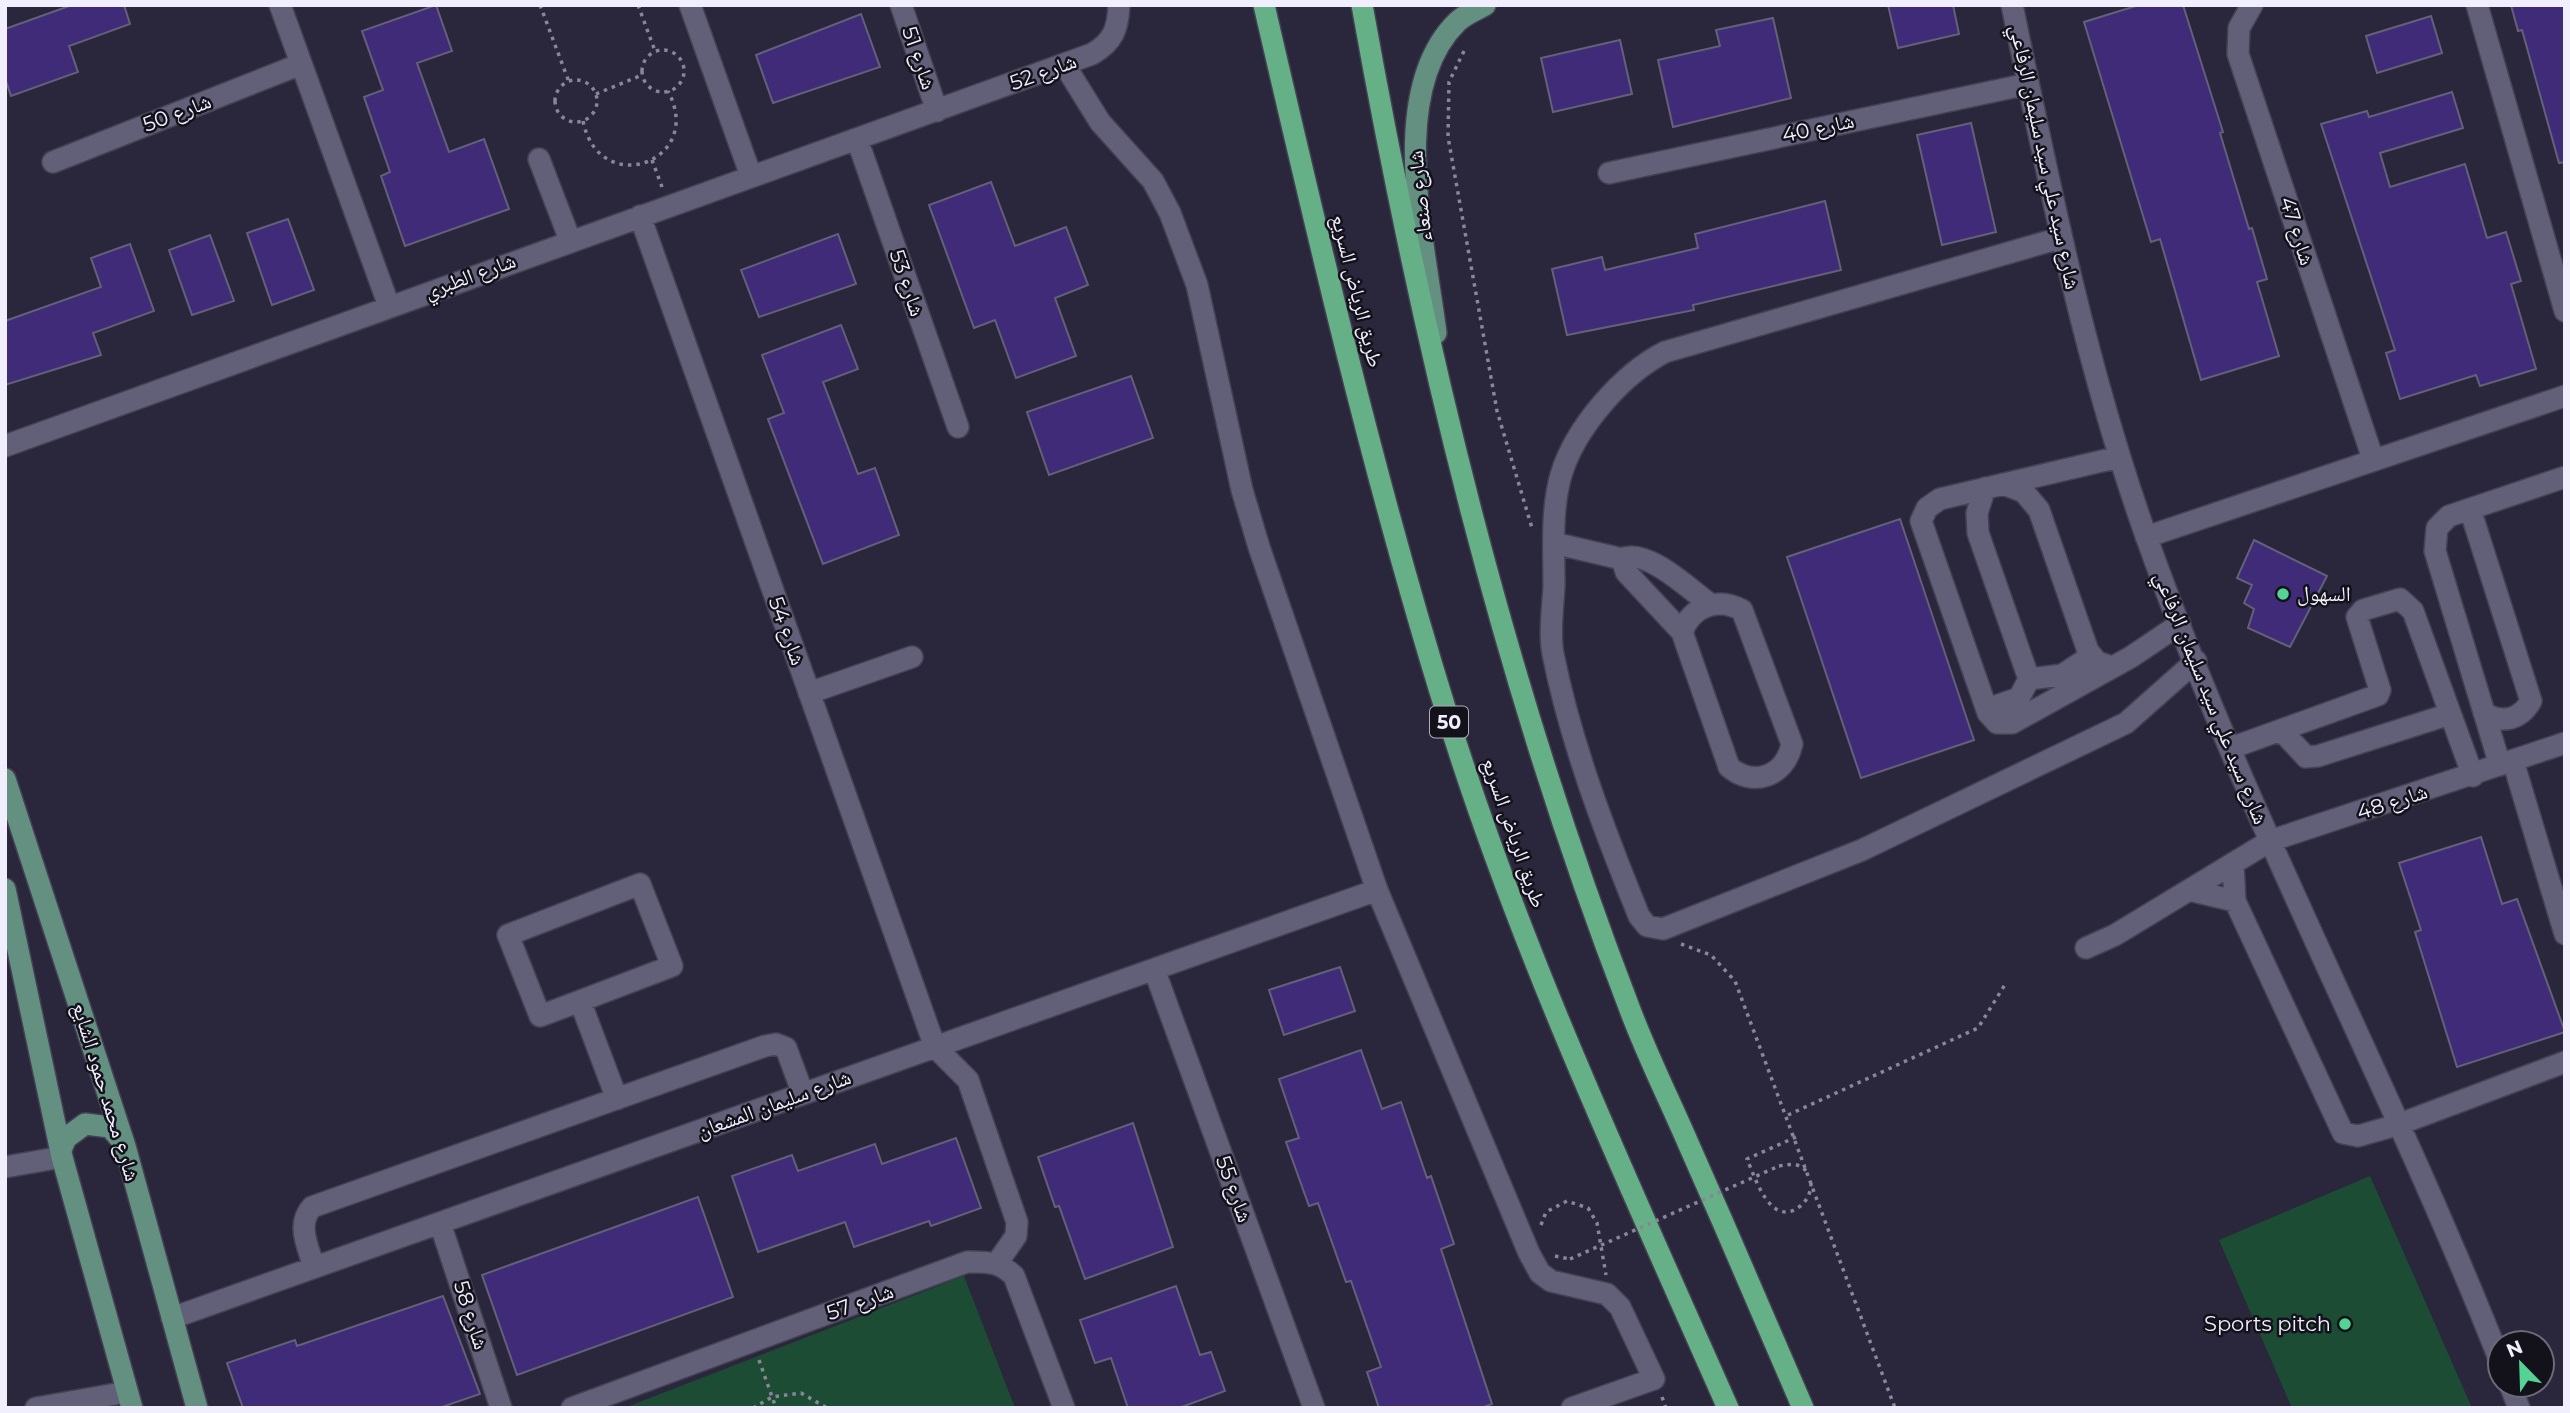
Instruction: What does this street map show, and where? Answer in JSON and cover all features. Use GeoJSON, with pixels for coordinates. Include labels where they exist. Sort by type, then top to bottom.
{"type":"FeatureCollection","features":[{"type":"Feature","properties":{"kind":"highway","name":"طريق الرياض السريع"},"geometry":{"type":"LineString","coordinates":[[1264,5],[1336,314],[1446,713],[1531,954],[1728,1408]]}},
{"type":"Feature","properties":{"kind":"highway"},"geometry":{"type":"LineString","coordinates":[[1362,5],[1389,156],[1446,411],[1490,586],[1545,769],[1629,1009],[1803,1408]]}},
{"type":"Feature","properties":{"kind":"main road","name":"شارع صنعاء"},"geometry":{"type":"LineString","coordinates":[[1446,411],[1415,160],[1415,117],[1423,79],[1436,50],[1458,21],[1485,5]]}},
{"type":"Feature","properties":{"kind":"main road","name":"شارع محمد حمود الشايع"},"geometry":{"type":"LineString","coordinates":[[5,779],[125,1146],[197,1408]]}},
{"type":"Feature","properties":{"kind":"main road"},"geometry":{"type":"LineString","coordinates":[[5,889],[13,961],[61,1153],[129,1400]]}},
{"type":"Feature","properties":{"kind":"main road"},"geometry":{"type":"LineString","coordinates":[[61,1153],[66,1138],[85,1124],[98,1123],[110,1127],[125,1146]]}},
{"type":"Feature","properties":{"kind":"street"},"geometry":{"type":"LineString","coordinates":[[280,5],[389,306]]}},
{"type":"Feature","properties":{"kind":"street"},"geometry":{"type":"LineString","coordinates":[[690,5],[751,176]]}},
{"type":"Feature","properties":{"kind":"street","name":"شارع 51"},"geometry":{"type":"LineString","coordinates":[[901,5],[937,111]]}},
{"type":"Feature","properties":{"kind":"street","name":"شارع 52"},"geometry":{"type":"LineString","coordinates":[[937,111],[1092,54],[1112,38],[1117,29],[1119,5]]}},
{"type":"Feature","properties":{"kind":"street","name":"شارع سيد علي سيد سليمان الرفاعي"},"geometry":{"type":"LineString","coordinates":[[2012,5],[2060,238],[2119,457],[2146,537],[2270,841],[2486,1329]]}},
{"type":"Feature","properties":{"kind":"street","name":"شارع 47"},"geometry":{"type":"LineString","coordinates":[[2252,5],[2239,28],[2238,54],[2373,459]]}},
{"type":"Feature","properties":{"kind":"street"},"geometry":{"type":"LineString","coordinates":[[2477,5],[2565,311]]}},
{"type":"Feature","properties":{"kind":"street","name":"شارع 50"},"geometry":{"type":"LineString","coordinates":[[53,162],[301,64]]}},
{"type":"Feature","properties":{"kind":"street"},"geometry":{"type":"LineString","coordinates":[[1064,64],[1100,122],[1153,181],[1180,237],[1197,285],[1242,490],[1259,547],[1377,890],[1540,1273],[1551,1281],[1607,1294],[1620,1307],[1654,1379],[1572,1408]]}},
{"type":"Feature","properties":{"kind":"street","name":"شارع 40"},"geometry":{"type":"LineString","coordinates":[[1609,173],[2028,84]]}},
{"type":"Feature","properties":{"kind":"street","name":"شارع الطبري"},"geometry":{"type":"LineString","coordinates":[[5,446],[570,240],[937,111]]}},
{"type":"Feature","properties":{"kind":"street","name":"شارع 53"},"geometry":{"type":"LineString","coordinates":[[857,139],[958,427]]}},
{"type":"Feature","properties":{"kind":"street"},"geometry":{"type":"LineString","coordinates":[[539,159],[570,240]]}},
{"type":"Feature","properties":{"kind":"street","name":"شارع 54"},"geometry":{"type":"LineString","coordinates":[[640,216],[935,1047]]}},
{"type":"Feature","properties":{"kind":"street"},"geometry":{"type":"LineString","coordinates":[[2060,238],[1665,352],[1641,364],[1621,382],[1581,433],[1562,474],[1544,540],[1552,651],[1572,729],[1639,916],[1647,926],[1663,929],[1862,850],[2126,723],[2196,661]]}},
{"type":"Feature","properties":{"kind":"street"},"geometry":{"type":"LineString","coordinates":[[2146,537],[2565,396]]}},
{"type":"Feature","properties":{"kind":"street"},"geometry":{"type":"LineString","coordinates":[[2119,457],[1940,499],[1927,508],[1921,521],[1987,709],[1992,719],[2007,725],[2112,667],[2180,624]]}},
{"type":"Feature","properties":{"kind":"street"},"geometry":{"type":"LineString","coordinates":[[2565,477],[2442,521],[2433,543],[2484,713],[2507,763],[2565,934]]}},
{"type":"Feature","properties":{"kind":"street"},"geometry":{"type":"LineString","coordinates":[[1994,486],[2024,492],[2039,510],[2091,656],[2112,667]]}},
{"type":"Feature","properties":{"kind":"street"},"geometry":{"type":"LineString","coordinates":[[1987,709],[2019,698],[2029,679],[1978,533],[1977,513],[1994,486]]}},
{"type":"Feature","properties":{"kind":"street"},"geometry":{"type":"LineString","coordinates":[[2470,509],[2530,701],[2521,714],[2507,720],[2484,713]]}},
{"type":"Feature","properties":{"kind":"street"},"geometry":{"type":"LineString","coordinates":[[1544,540],[1622,559],[1629,555],[1643,556],[1710,604]]}},
{"type":"Feature","properties":{"kind":"street"},"geometry":{"type":"LineString","coordinates":[[1622,559],[1626,572],[1682,632],[1729,767],[1736,773],[1754,779],[1772,774],[1786,762],[1792,744],[1742,610],[1727,604],[1710,604],[1692,615],[1682,632]]}},
{"type":"Feature","properties":{"kind":"street"},"geometry":{"type":"LineString","coordinates":[[2231,748],[2378,695],[2380,690],[2357,617],[2363,610],[2400,599],[2413,611],[2473,776]]}},
{"type":"Feature","properties":{"kind":"street"},"geometry":{"type":"LineString","coordinates":[[2029,679],[2062,676],[2091,656]]}},
{"type":"Feature","properties":{"kind":"street"},"geometry":{"type":"LineString","coordinates":[[809,693],[912,657]]}},
{"type":"Feature","properties":{"kind":"street"},"geometry":{"type":"LineString","coordinates":[[2281,730],[2306,757],[2318,756],[2450,714]]}},
{"type":"Feature","properties":{"kind":"street","name":"شارع 48"},"geometry":{"type":"LineString","coordinates":[[2085,948],[2115,935],[2270,841],[2473,776],[2565,743]]}},
{"type":"Feature","properties":{"kind":"street"},"geometry":{"type":"LineString","coordinates":[[2233,864],[2235,901],[2343,1133],[2358,1136],[2397,1125],[2565,1062]]}},
{"type":"Feature","properties":{"kind":"street"},"geometry":{"type":"LineString","coordinates":[[640,884],[672,966],[580,1001],[540,1016],[508,935],[640,884]]}},
{"type":"Feature","properties":{"kind":"street","name":"شارع سليمان المشعان"},"geometry":{"type":"LineString","coordinates":[[172,1318],[1377,890]]}},
{"type":"Feature","properties":{"kind":"street"},"geometry":{"type":"LineString","coordinates":[[2189,890],[2235,901]]}},
{"type":"Feature","properties":{"kind":"street","name":"شارع 55"},"geometry":{"type":"LineString","coordinates":[[1154,969],[1314,1408]]}},
{"type":"Feature","properties":{"kind":"street"},"geometry":{"type":"LineString","coordinates":[[580,1001],[617,1099]]}},
{"type":"Feature","properties":{"kind":"street"},"geometry":{"type":"LineString","coordinates":[[314,1267],[302,1225],[312,1207],[617,1099],[776,1044],[786,1048],[803,1094]]}},
{"type":"Feature","properties":{"kind":"street"},"geometry":{"type":"LineString","coordinates":[[935,1047],[968,1080],[1017,1222],[1016,1236],[997,1263],[1014,1276],[1064,1408]]}},
{"type":"Feature","properties":{"kind":"street"},"geometry":{"type":"LineString","coordinates":[[5,1167],[61,1153]]}},
{"type":"Feature","properties":{"kind":"street","name":"شارع 58"},"geometry":{"type":"LineString","coordinates":[[440,1223],[501,1408]]}},
{"type":"Feature","properties":{"kind":"street","name":"شارع 57"},"geometry":{"type":"LineString","coordinates":[[572,1408],[967,1262],[997,1263]]}},
{"type":"Feature","properties":{"kind":"street"},"geometry":{"type":"LineString","coordinates":[[36,1408],[129,1400]]}},
{"type":"Feature","properties":{"kind":"path"},"geometry":{"type":"LineString","coordinates":[[540,5],[569,82]]}},
{"type":"Feature","properties":{"kind":"path"},"geometry":{"type":"LineString","coordinates":[[638,5],[655,51]]}},
{"type":"Feature","properties":{"kind":"path"},"geometry":{"type":"LineString","coordinates":[[1465,49],[1449,82],[1448,137],[1497,411],[1544,540]]}},
{"type":"Feature","properties":{"kind":"path"},"geometry":{"type":"LineString","coordinates":[[666,50],[676,55],[682,64],[683,75],[678,85],[668,91],[657,91],[647,85],[642,75],[647,57],[655,51],[666,50]]}},
{"type":"Feature","properties":{"kind":"path"},"geometry":{"type":"LineString","coordinates":[[596,94],[642,75]]}},
{"type":"Feature","properties":{"kind":"path"},"geometry":{"type":"LineString","coordinates":[[579,81],[589,85],[596,94],[592,115],[583,121],[572,122],[562,118],[556,109],[555,98],[559,88],[569,82],[579,81]]}},
{"type":"Feature","properties":{"kind":"path"},"geometry":{"type":"LineString","coordinates":[[583,121],[592,146],[613,162],[639,165],[652,160],[671,142],[677,116],[668,91]]}},
{"type":"Feature","properties":{"kind":"path"},"geometry":{"type":"LineString","coordinates":[[652,160],[668,206]]}},
{"type":"Feature","properties":{"kind":"path"},"geometry":{"type":"LineString","coordinates":[[1663,929],[1679,943],[1711,955],[1735,981],[1796,1137],[1895,1408]]}},
{"type":"Feature","properties":{"kind":"path"},"geometry":{"type":"LineString","coordinates":[[1787,1115],[1978,1028],[2006,983]]}},
{"type":"Feature","properties":{"kind":"path"},"geometry":{"type":"LineString","coordinates":[[1549,1250],[1555,1256],[1570,1259],[1779,1166],[1792,1163],[1802,1166],[1809,1174],[1809,1196],[1799,1208],[1782,1211],[1765,1200],[1747,1159],[1796,1137]]}},
{"type":"Feature","properties":{"kind":"path"},"geometry":{"type":"LineString","coordinates":[[1542,1235],[1540,1226],[1546,1212],[1567,1202],[1588,1209],[1597,1223],[1605,1261]]}},
{"type":"Feature","properties":{"kind":"path"},"geometry":{"type":"LineString","coordinates":[[752,1342],[776,1408]]}},
{"type":"Feature","properties":{"kind":"path"},"geometry":{"type":"LineString","coordinates":[[752,1408],[772,1397],[801,1392],[827,1408]]}},
{"type":"Feature","properties":{"kind":"green space","name":"Sports pitch"},"geometry":{"type":"Polygon","coordinates":[[[2370,1176],[2472,1408],[2292,1408],[2219,1240],[2370,1176]]]}},
{"type":"Feature","properties":{"kind":"green space"},"geometry":{"type":"Polygon","coordinates":[[[964,1276],[1015,1408],[624,1408],[964,1276]]]}},
{"type":"Feature","properties":{"kind":"building"},"geometry":{"type":"Polygon","coordinates":[[[72,5],[124,5],[130,24],[69,46],[78,72],[11,96],[5,78],[5,29],[72,5]]]}},
{"type":"Feature","properties":{"kind":"building"},"geometry":{"type":"Polygon","coordinates":[[[436,5],[452,51],[417,63],[449,152],[484,139],[509,209],[405,246],[381,176],[390,172],[364,97],[383,90],[362,31],[436,5]]]}},
{"type":"Feature","properties":{"kind":"building"},"geometry":{"type":"Polygon","coordinates":[[[1888,5],[1953,5],[1959,34],[1898,48],[1888,5]]]}},
{"type":"Feature","properties":{"kind":"building"},"geometry":{"type":"Polygon","coordinates":[[[2139,5],[2183,5],[2223,132],[2220,133],[2249,229],[2252,228],[2267,279],[2257,282],[2279,356],[2201,380],[2160,239],[2151,242],[2084,22],[2139,5]]]}},
{"type":"Feature","properties":{"kind":"building"},"geometry":{"type":"Polygon","coordinates":[[[2511,5],[2565,5],[2565,162],[2559,163],[2522,30],[2518,31],[2511,5]]]}},
{"type":"Feature","properties":{"kind":"building"},"geometry":{"type":"Polygon","coordinates":[[[861,14],[880,67],[773,103],[756,55],[861,14]]]}},
{"type":"Feature","properties":{"kind":"building"},"geometry":{"type":"Polygon","coordinates":[[[2431,16],[2442,53],[2377,73],[2366,36],[2431,16]]]}},
{"type":"Feature","properties":{"kind":"building"},"geometry":{"type":"Polygon","coordinates":[[[1773,18],[1791,98],[1673,127],[1658,60],[1720,46],[1716,30],[1773,18]]]}},
{"type":"Feature","properties":{"kind":"building"},"geometry":{"type":"Polygon","coordinates":[[[1620,40],[1632,94],[1553,112],[1541,58],[1620,40]]]}},
{"type":"Feature","properties":{"kind":"building"},"geometry":{"type":"Polygon","coordinates":[[[2452,92],[2463,128],[2380,153],[2390,187],[2465,164],[2487,238],[2506,232],[2521,281],[2511,284],[2536,369],[2480,386],[2476,375],[2400,399],[2386,353],[2395,350],[2321,124],[2367,111],[2369,117],[2452,92]]]}},
{"type":"Feature","properties":{"kind":"building"},"geometry":{"type":"Polygon","coordinates":[[[1971,123],[1996,232],[1942,245],[1917,135],[1971,123]]]}},
{"type":"Feature","properties":{"kind":"building"},"geometry":{"type":"Polygon","coordinates":[[[991,182],[1015,246],[1066,227],[1088,285],[1055,298],[1076,356],[1016,378],[995,320],[974,328],[929,205],[991,182]]]}},
{"type":"Feature","properties":{"kind":"building"},"geometry":{"type":"Polygon","coordinates":[[[1825,201],[1841,270],[1693,305],[1694,310],[1567,335],[1552,269],[1602,257],[1605,270],[1698,248],[1695,234],[1825,201]]]}},
{"type":"Feature","properties":{"kind":"building"},"geometry":{"type":"Polygon","coordinates":[[[288,219],[314,290],[272,305],[247,233],[288,219]]]}},
{"type":"Feature","properties":{"kind":"building"},"geometry":{"type":"Polygon","coordinates":[[[838,234],[856,284],[759,317],[741,270],[838,234]]]}},
{"type":"Feature","properties":{"kind":"building"},"geometry":{"type":"Polygon","coordinates":[[[210,235],[234,301],[192,315],[169,250],[210,235]]]}},
{"type":"Feature","properties":{"kind":"building"},"geometry":{"type":"Polygon","coordinates":[[[130,244],[154,311],[93,333],[101,355],[5,385],[5,321],[101,287],[91,258],[130,244]]]}},
{"type":"Feature","properties":{"kind":"building"},"geometry":{"type":"Polygon","coordinates":[[[841,325],[858,369],[823,382],[858,474],[875,468],[899,535],[823,564],[768,419],[784,413],[762,355],[841,325]]]}},
{"type":"Feature","properties":{"kind":"building"},"geometry":{"type":"Polygon","coordinates":[[[1131,376],[1153,438],[1049,475],[1027,412],[1131,376]]]}},
{"type":"Feature","properties":{"kind":"building"},"geometry":{"type":"Polygon","coordinates":[[[1900,519],[1974,740],[1861,778],[1787,557],[1900,519]]]}},
{"type":"Feature","properties":{"kind":"building","name":"السهول"},"geometry":{"type":"Polygon","coordinates":[[[2254,540],[2327,576],[2290,647],[2248,628],[2254,609],[2244,603],[2252,585],[2237,578],[2254,540]]]}},
{"type":"Feature","properties":{"kind":"building"},"geometry":{"type":"Polygon","coordinates":[[[2481,837],[2502,904],[2517,899],[2565,1032],[2457,1067],[2415,932],[2421,930],[2399,863],[2481,837]]]}},
{"type":"Feature","properties":{"kind":"building"},"geometry":{"type":"Polygon","coordinates":[[[1340,967],[1355,1011],[1284,1035],[1269,990],[1340,967]]]}},
{"type":"Feature","properties":{"kind":"building"},"geometry":{"type":"Polygon","coordinates":[[[1361,1050],[1382,1109],[1401,1102],[1427,1178],[1431,1176],[1454,1244],[1441,1249],[1492,1404],[1481,1408],[1379,1408],[1367,1372],[1381,1367],[1351,1281],[1346,1282],[1318,1203],[1309,1206],[1286,1142],[1299,1138],[1279,1079],[1361,1050]]]}},
{"type":"Feature","properties":{"kind":"building"},"geometry":{"type":"Polygon","coordinates":[[[1133,1123],[1173,1247],[1085,1279],[1059,1206],[1055,1207],[1038,1157],[1133,1123]]]}},
{"type":"Feature","properties":{"kind":"building"},"geometry":{"type":"Polygon","coordinates":[[[956,1138],[981,1208],[931,1226],[929,1221],[854,1247],[845,1222],[758,1252],[732,1176],[792,1155],[798,1171],[875,1144],[882,1164],[956,1138]]]}},
{"type":"Feature","properties":{"kind":"building"},"geometry":{"type":"Polygon","coordinates":[[[698,1197],[733,1297],[517,1375],[482,1275],[698,1197]]]}},
{"type":"Feature","properties":{"kind":"building"},"geometry":{"type":"Polygon","coordinates":[[[1176,1286],[1200,1355],[1211,1352],[1225,1391],[1179,1408],[1128,1408],[1111,1358],[1095,1363],[1080,1320],[1176,1286]]]}},
{"type":"Feature","properties":{"kind":"building"},"geometry":{"type":"Polygon","coordinates":[[[443,1296],[480,1394],[439,1408],[243,1408],[227,1363],[295,1340],[297,1346],[443,1296]]]}},
{"type":"Feature","properties":{"kind":"place","name":"السهول"},"geometry":{"type":"Point","coordinates":[2283,594]}},
{"type":"Feature","properties":{"kind":"place","name":"Sports pitch"},"geometry":{"type":"Point","coordinates":[2345,1324]}}]}
